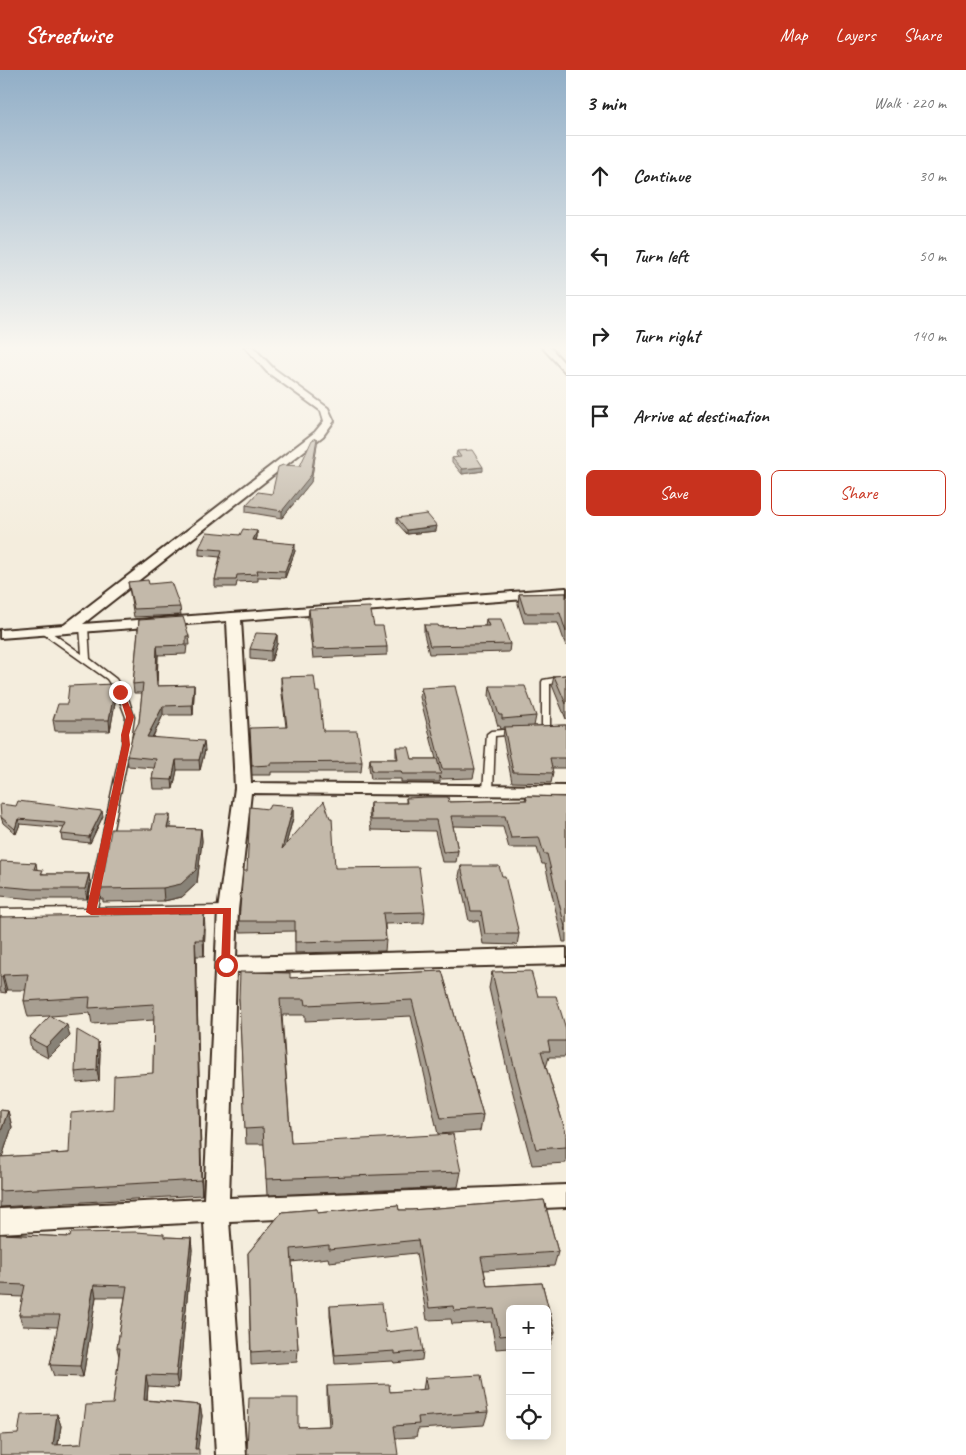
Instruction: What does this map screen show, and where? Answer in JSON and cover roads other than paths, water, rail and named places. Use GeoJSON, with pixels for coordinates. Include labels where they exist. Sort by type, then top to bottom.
{"type":"FeatureCollection","features":[{"type":"Feature","properties":{"kind":"street"},"geometry":{"type":"LineString","coordinates":[[69,628],[319,434],[329,420],[325,411]]}},
{"type":"Feature","properties":{"kind":"street"},"geometry":{"type":"LineString","coordinates":[[0,634],[566,592]]}},
{"type":"Feature","properties":{"kind":"street"},"geometry":{"type":"LineString","coordinates":[[231,1455],[216,1210],[228,910],[243,788],[234,618]]}},
{"type":"Feature","properties":{"kind":"street"},"geometry":{"type":"LineString","coordinates":[[243,788],[566,791]]}},
{"type":"Feature","properties":{"kind":"street"},"geometry":{"type":"LineString","coordinates":[[226,965],[566,956]]}},
{"type":"Feature","properties":{"kind":"street"},"geometry":{"type":"LineString","coordinates":[[0,1222],[216,1210],[566,1196]]}},
{"type":"Feature","properties":{"kind":"lane"},"geometry":{"type":"LineString","coordinates":[[84,627],[86,661]]}},
{"type":"Feature","properties":{"kind":"lane"},"geometry":{"type":"LineString","coordinates":[[42,630],[110,677],[118,685],[130,717],[125,735],[126,745],[91,912]]}},
{"type":"Feature","properties":{"kind":"lane"},"geometry":{"type":"LineString","coordinates":[[488,791],[491,734],[546,730],[546,682],[566,678]]}},
{"type":"Feature","properties":{"kind":"lane"},"geometry":{"type":"LineString","coordinates":[[0,913],[228,910]]}}]}
